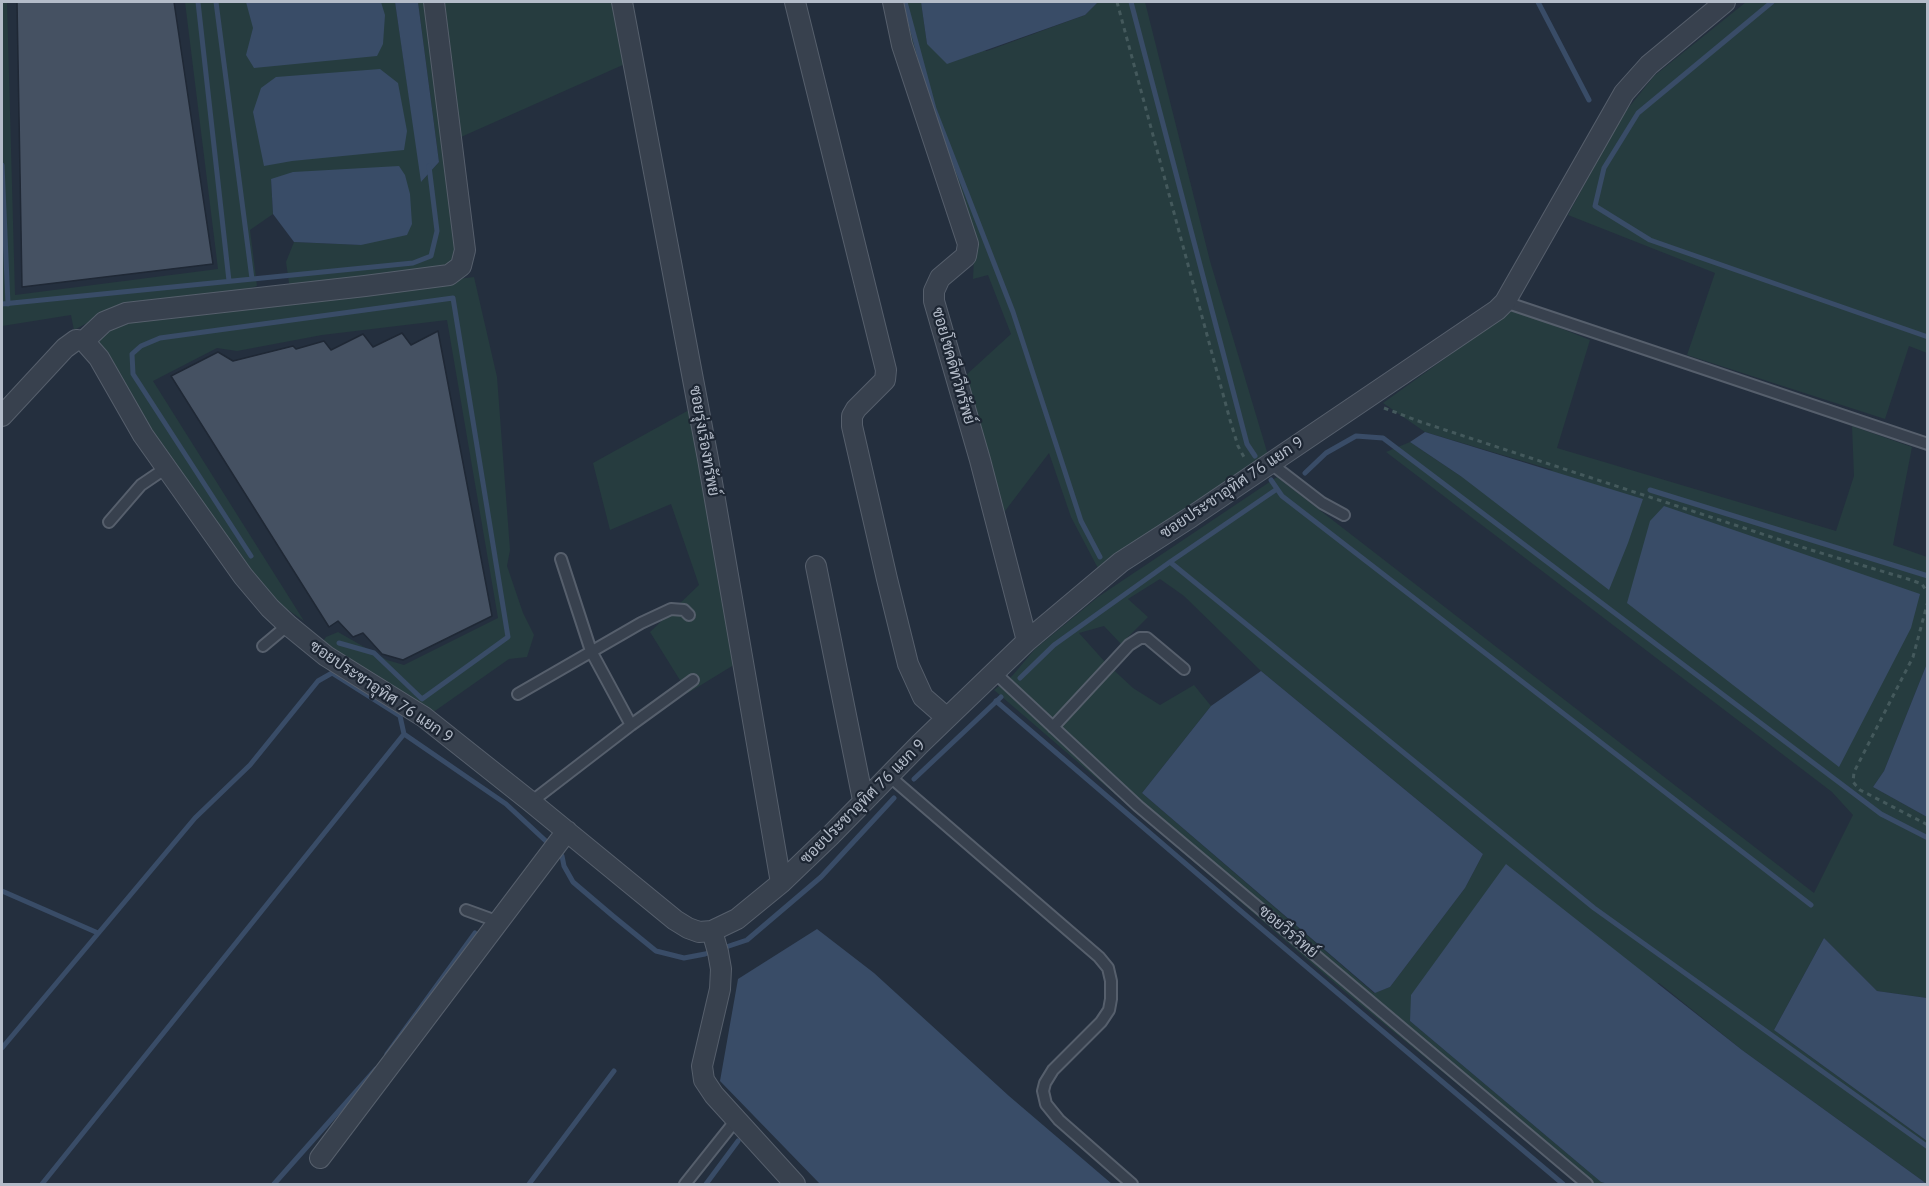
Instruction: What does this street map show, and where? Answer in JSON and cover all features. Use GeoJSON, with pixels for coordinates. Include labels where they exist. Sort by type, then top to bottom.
{"type":"FeatureCollection","features":[{"type":"Feature","properties":{"kind":"street"},"geometry":{"type":"LineString","coordinates":[[2,416],[65,348],[76,340],[84,341],[104,322],[126,313],[449,275],[461,266],[465,250],[434,2]]}},
{"type":"Feature","properties":{"kind":"street","name":"ซอยรุ่งเรืองทรัพย์"},"geometry":{"type":"LineString","coordinates":[[622,2],[708,459],[781,882]]}},
{"type":"Feature","properties":{"kind":"street"},"geometry":{"type":"LineString","coordinates":[[795,2],[886,370],[885,380],[856,409],[852,416],[852,426],[908,664],[923,697],[947,718]]}},
{"type":"Feature","properties":{"kind":"street","name":"ซอยโชคดีทวีทรัพย์"},"geometry":{"type":"LineString","coordinates":[[893,2],[902,45],[968,244],[966,256],[940,278],[934,291],[934,301],[983,471],[1027,641]]}},
{"type":"Feature","properties":{"kind":"street","name":"ซอยประชาอุทิศ 76 แยก 9"},"geometry":{"type":"LineString","coordinates":[[84,341],[99,358],[143,435],[243,576],[270,608],[299,636],[326,656],[424,717],[675,920],[699,932],[712,931],[736,919],[781,882],[831,836],[888,775],[1027,641],[1122,562],[1484,320],[1505,302],[1624,93],[1649,65],[1725,2]]}},
{"type":"Feature","properties":{"kind":"street"},"geometry":{"type":"LineString","coordinates":[[816,566],[863,800]]}},
{"type":"Feature","properties":{"kind":"street"},"geometry":{"type":"LineString","coordinates":[[320,1158],[567,831]]}},
{"type":"Feature","properties":{"kind":"street"},"geometry":{"type":"LineString","coordinates":[[712,931],[721,969],[720,989],[702,1066],[704,1080],[714,1095],[795,1185]]}},
{"type":"Feature","properties":{"kind":"lane"},"geometry":{"type":"LineString","coordinates":[[1505,302],[1928,444]]}},
{"type":"Feature","properties":{"kind":"lane"},"geometry":{"type":"LineString","coordinates":[[1270,463],[1322,503],[1344,515]]}},
{"type":"Feature","properties":{"kind":"lane"},"geometry":{"type":"LineString","coordinates":[[109,522],[141,484],[166,468]]}},
{"type":"Feature","properties":{"kind":"lane"},"geometry":{"type":"LineString","coordinates":[[561,559],[591,651],[631,725]]}},
{"type":"Feature","properties":{"kind":"lane"},"geometry":{"type":"LineString","coordinates":[[518,694],[641,623],[671,609],[684,610],[689,615]]}},
{"type":"Feature","properties":{"kind":"lane"},"geometry":{"type":"LineString","coordinates":[[263,646],[288,625]]}},
{"type":"Feature","properties":{"kind":"lane"},"geometry":{"type":"LineString","coordinates":[[1053,727],[1130,645],[1140,638],[1148,638],[1184,669]]}},
{"type":"Feature","properties":{"kind":"lane","name":"ซอยวีรวิทย์"},"geometry":{"type":"LineString","coordinates":[[994,672],[1156,821],[1587,1185]]}},
{"type":"Feature","properties":{"kind":"lane"},"geometry":{"type":"LineString","coordinates":[[531,802],[693,680]]}},
{"type":"Feature","properties":{"kind":"lane"},"geometry":{"type":"LineString","coordinates":[[888,775],[1099,957],[1108,968],[1111,990],[1109,1010],[1101,1022],[1053,1070],[1042,1091],[1046,1104],[1059,1120],[1132,1185]]}},
{"type":"Feature","properties":{"kind":"lane"},"geometry":{"type":"LineString","coordinates":[[466,910],[499,922]]}},
{"type":"Feature","properties":{"kind":"lane"},"geometry":{"type":"LineString","coordinates":[[685,1185],[736,1120]]}},
{"type":"Feature","properties":{"kind":"path"},"geometry":{"type":"LineString","coordinates":[[1117,2],[1230,420],[1238,446],[1253,475]]}},
{"type":"Feature","properties":{"kind":"path"},"geometry":{"type":"LineString","coordinates":[[1363,400],[1432,426],[1908,579],[1922,584],[1928,594]]}},
{"type":"Feature","properties":{"kind":"path"},"geometry":{"type":"LineString","coordinates":[[1928,601],[1913,657],[1854,772],[1853,782],[1860,790],[1928,825]]}},
{"type":"Feature","properties":{"kind":"green space"},"geometry":{"type":"Polygon","coordinates":[[[2,2],[7,2],[15,295],[218,269],[185,2],[395,2],[422,181],[439,162],[418,2],[430,2],[461,249],[445,271],[290,290],[286,262],[294,242],[362,245],[271,179],[273,214],[250,230],[257,286],[223,296],[104,314],[74,330],[71,315],[2,326],[2,2]]]}},
{"type":"Feature","properties":{"kind":"green space"},"geometry":{"type":"Polygon","coordinates":[[[442,2],[614,2],[625,64],[461,137],[442,2]]]}},
{"type":"Feature","properties":{"kind":"green space"},"geometry":{"type":"Polygon","coordinates":[[[900,2],[921,2],[927,44],[987,51],[1085,15],[1098,2],[1145,2],[1210,261],[1268,455],[1101,574],[1071,517],[1049,453],[1002,515],[964,377],[1011,334],[988,275],[973,279],[974,258],[965,217],[900,2]]]}},
{"type":"Feature","properties":{"kind":"green space"},"geometry":{"type":"Polygon","coordinates":[[[1746,2],[1927,2],[1927,353],[1909,346],[1885,419],[1687,355],[1715,273],[1568,215],[1621,117],[1654,76],[1746,2]]]}},
{"type":"Feature","properties":{"kind":"green space"},"geometry":{"type":"Polygon","coordinates":[[[474,277],[497,377],[510,550],[507,566],[523,613],[534,635],[527,657],[509,659],[432,713],[321,644],[326,637],[338,632],[387,660],[404,665],[498,618],[447,320],[322,335],[237,351],[217,348],[153,381],[304,621],[278,603],[225,541],[151,437],[112,359],[96,341],[116,321],[474,277]]]}},
{"type":"Feature","properties":{"kind":"green space"},"geometry":{"type":"Polygon","coordinates":[[[1511,311],[1520,312],[1590,340],[1557,448],[1836,531],[1854,476],[1852,426],[1912,447],[1893,545],[1927,557],[1926,666],[1884,771],[1873,787],[1927,817],[1927,998],[1877,991],[1824,938],[1774,1030],[1927,1141],[1927,1184],[1742,1050],[1659,983],[1410,1021],[1601,1182],[1608,1184],[1579,1184],[1344,991],[994,690],[1012,676],[1035,649],[1098,597],[1277,477],[1814,893],[1853,815],[1832,792],[1386,452],[1410,442],[1462,477],[1553,470],[1425,432],[1383,403],[1511,311]],[[1160,579],[1128,599],[1148,617],[1121,644],[1104,626],[1079,633],[1133,688],[1160,705],[1194,685],[1211,706],[1142,793],[1374,993],[1390,987],[1465,888],[1483,854],[1261,671],[1184,596],[1160,579]]]}},
{"type":"Feature","properties":{"kind":"green space"},"geometry":{"type":"Polygon","coordinates":[[[689,410],[737,663],[688,693],[650,632],[699,585],[671,504],[610,530],[593,463],[689,410]]]}},
{"type":"Feature","properties":{"kind":"water"},"geometry":{"type":"Polygon","coordinates":[[[246,2],[381,2],[385,15],[383,44],[377,56],[254,68],[246,55],[253,28],[246,2]]]}},
{"type":"Feature","properties":{"kind":"water"},"geometry":{"type":"Polygon","coordinates":[[[395,2],[418,2],[439,162],[421,182],[395,2]]]}},
{"type":"Feature","properties":{"kind":"water"},"geometry":{"type":"Polygon","coordinates":[[[921,2],[1098,2],[1085,15],[947,64],[927,44],[921,2]]]}},
{"type":"Feature","properties":{"kind":"water"},"geometry":{"type":"Polygon","coordinates":[[[380,69],[398,83],[407,131],[404,150],[264,166],[253,112],[261,88],[276,77],[380,69]]]}},
{"type":"Feature","properties":{"kind":"water"},"geometry":{"type":"Polygon","coordinates":[[[399,166],[405,175],[410,194],[412,224],[407,235],[361,245],[294,242],[273,214],[271,179],[293,172],[399,166]]]}},
{"type":"Feature","properties":{"kind":"water"},"geometry":{"type":"Polygon","coordinates":[[[1425,432],[1643,499],[1609,590],[1462,477],[1410,442],[1425,432]]]}},
{"type":"Feature","properties":{"kind":"water"},"geometry":{"type":"Polygon","coordinates":[[[1664,506],[1920,594],[1911,628],[1839,767],[1627,603],[1650,521],[1664,506]]]}},
{"type":"Feature","properties":{"kind":"water"},"geometry":{"type":"Polygon","coordinates":[[[1927,653],[1927,817],[1873,787],[1884,771],[1926,666],[1927,653]]]}},
{"type":"Feature","properties":{"kind":"water"},"geometry":{"type":"Polygon","coordinates":[[[1261,671],[1483,854],[1465,888],[1390,987],[1375,993],[1142,793],[1211,706],[1261,671]]]}},
{"type":"Feature","properties":{"kind":"water"},"geometry":{"type":"Polygon","coordinates":[[[1506,864],[1742,1050],[1927,1184],[1608,1184],[1601,1182],[1410,1021],[1411,995],[1506,864]]]}},
{"type":"Feature","properties":{"kind":"water"},"geometry":{"type":"Polygon","coordinates":[[[817,929],[874,973],[1009,1096],[1112,1184],[820,1184],[720,1081],[738,979],[817,929]]]}},
{"type":"Feature","properties":{"kind":"water"},"geometry":{"type":"Polygon","coordinates":[[[1824,938],[1877,991],[1927,998],[1927,1141],[1774,1030],[1824,938]]]}},
{"type":"Feature","properties":{"kind":"building"},"geometry":{"type":"Polygon","coordinates":[[[17,2],[174,2],[213,264],[22,287],[17,2]]]}},
{"type":"Feature","properties":{"kind":"building"},"geometry":{"type":"Polygon","coordinates":[[[438,331],[492,616],[403,660],[382,654],[363,633],[353,637],[338,621],[329,627],[171,376],[218,352],[233,361],[293,346],[296,349],[324,341],[331,350],[363,334],[373,347],[402,333],[411,345],[438,331]]]}},
{"type":"Feature","properties":{"kind":"waterway"},"geometry":{"type":"LineString","coordinates":[[198,2],[229,281]]}},
{"type":"Feature","properties":{"kind":"waterway"},"geometry":{"type":"LineString","coordinates":[[216,2],[252,279]]}},
{"type":"Feature","properties":{"kind":"waterway"},"geometry":{"type":"LineString","coordinates":[[905,2],[934,109],[1013,312],[1081,521],[1100,557]]}},
{"type":"Feature","properties":{"kind":"waterway"},"geometry":{"type":"LineString","coordinates":[[1131,2],[1247,444],[1255,456]]}},
{"type":"Feature","properties":{"kind":"waterway"},"geometry":{"type":"LineString","coordinates":[[1538,2],[1589,100]]}},
{"type":"Feature","properties":{"kind":"waterway"},"geometry":{"type":"LineString","coordinates":[[1772,2],[1638,113],[1604,168],[1595,206],[1650,240],[1928,337]]}},
{"type":"Feature","properties":{"kind":"waterway"},"geometry":{"type":"LineString","coordinates":[[2,165],[8,304]]}},
{"type":"Feature","properties":{"kind":"waterway"},"geometry":{"type":"LineString","coordinates":[[2,304],[413,263],[431,256],[437,231],[429,166]]}},
{"type":"Feature","properties":{"kind":"waterway"},"geometry":{"type":"LineString","coordinates":[[251,556],[133,374],[132,354],[141,346],[160,338],[453,298],[508,637],[422,699],[374,653],[339,643]]}},
{"type":"Feature","properties":{"kind":"waterway"},"geometry":{"type":"LineString","coordinates":[[1305,473],[1326,453],[1356,436],[1383,438],[1881,814],[1928,838]]}},
{"type":"Feature","properties":{"kind":"waterway"},"geometry":{"type":"LineString","coordinates":[[1271,480],[1282,496],[1811,905]]}},
{"type":"Feature","properties":{"kind":"waterway"},"geometry":{"type":"LineString","coordinates":[[1020,678],[1054,645],[1277,489]]}},
{"type":"Feature","properties":{"kind":"waterway"},"geometry":{"type":"LineString","coordinates":[[1650,490],[1928,576]]}},
{"type":"Feature","properties":{"kind":"waterway"},"geometry":{"type":"LineString","coordinates":[[1170,562],[1594,908],[1928,1147]]}},
{"type":"Feature","properties":{"kind":"waterway"},"geometry":{"type":"LineString","coordinates":[[2,1048],[195,818],[250,765],[318,681],[332,673],[400,716],[404,734],[506,804],[562,856],[564,866],[573,882],[656,951],[684,958],[705,954],[747,940],[821,877],[894,798]]}},
{"type":"Feature","properties":{"kind":"waterway"},"geometry":{"type":"LineString","coordinates":[[914,779],[1001,697]]}},
{"type":"Feature","properties":{"kind":"waterway"},"geometry":{"type":"LineString","coordinates":[[996,701],[1563,1184]]}},
{"type":"Feature","properties":{"kind":"waterway"},"geometry":{"type":"LineString","coordinates":[[42,1184],[404,734]]}},
{"type":"Feature","properties":{"kind":"waterway"},"geometry":{"type":"LineString","coordinates":[[2,891],[98,933]]}},
{"type":"Feature","properties":{"kind":"waterway"},"geometry":{"type":"LineString","coordinates":[[387,1054],[475,933]]}},
{"type":"Feature","properties":{"kind":"waterway"},"geometry":{"type":"LineString","coordinates":[[274,1184],[376,1069]]}},
{"type":"Feature","properties":{"kind":"waterway"},"geometry":{"type":"LineString","coordinates":[[529,1184],[614,1071]]}},
{"type":"Feature","properties":{"kind":"waterway"},"geometry":{"type":"LineString","coordinates":[[706,1184],[738,1141]]}}]}
